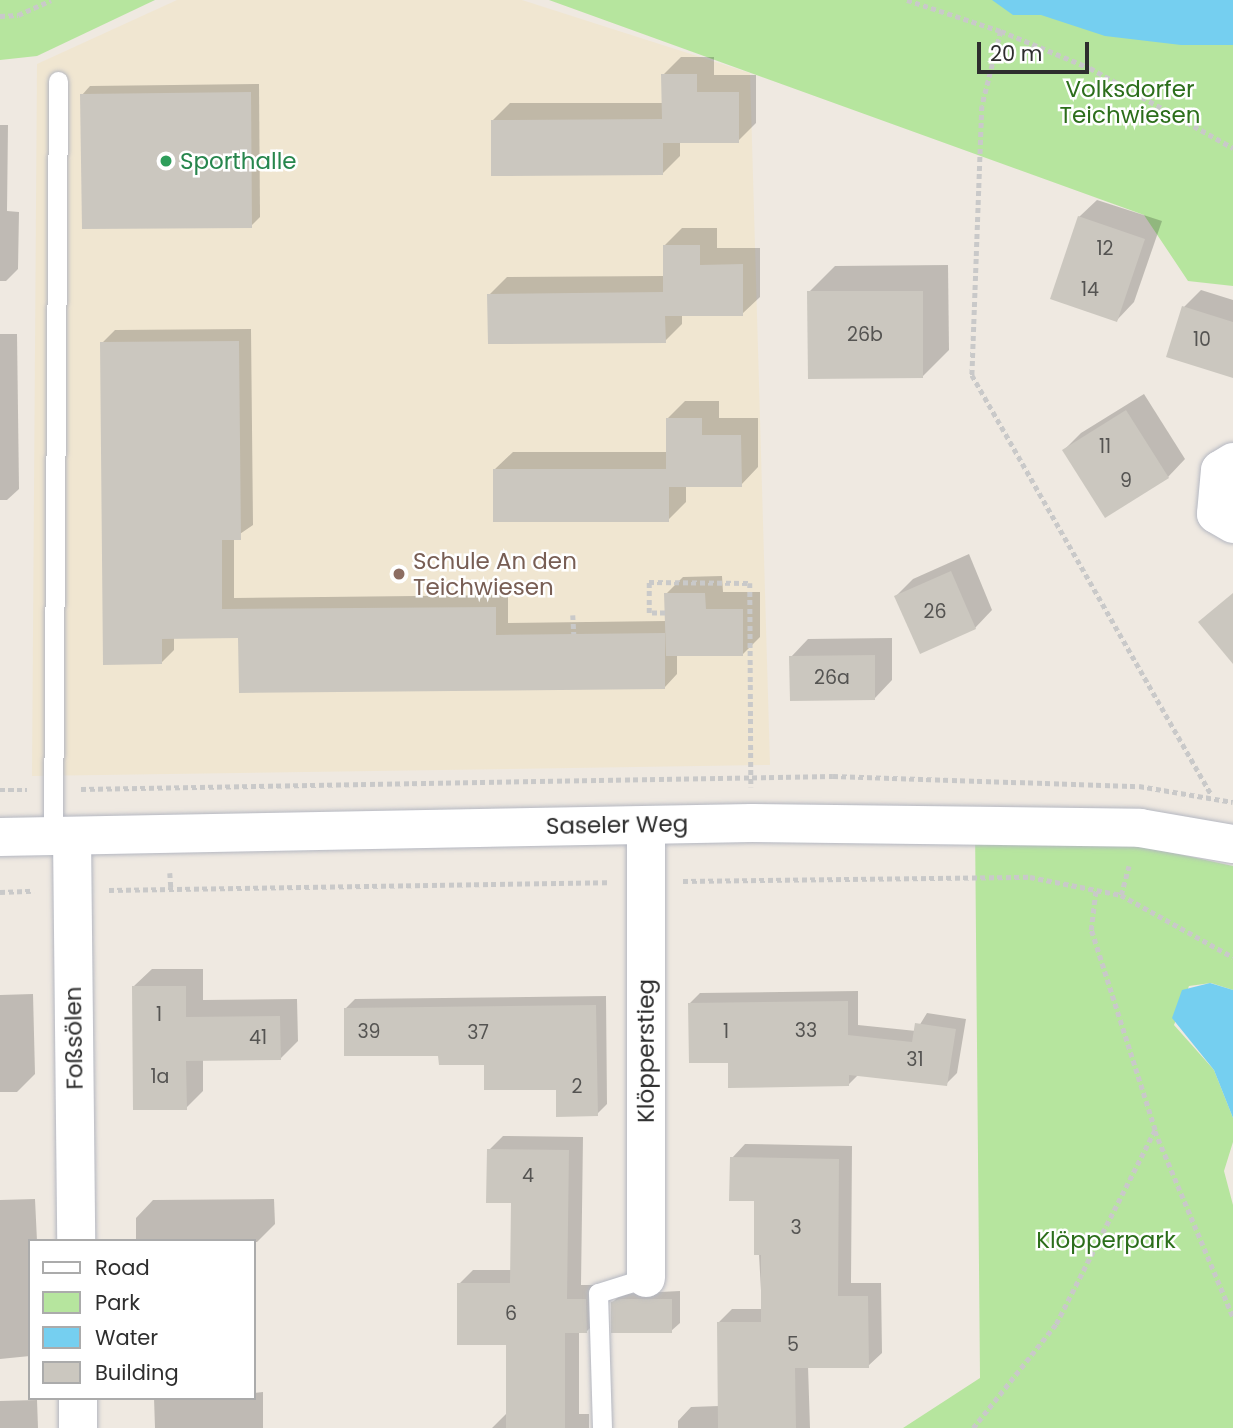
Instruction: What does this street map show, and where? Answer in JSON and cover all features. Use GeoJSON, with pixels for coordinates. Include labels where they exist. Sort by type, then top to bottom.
{"type":"FeatureCollection","features":[{"type":"Feature","properties":{"kind":"street"},"geometry":{"type":"LineString","coordinates":[[1233,462],[1220,470],[1216,514],[1233,524]]}},
{"type":"Feature","properties":{"kind":"street","name":"Saseler Weg"},"geometry":{"type":"LineString","coordinates":[[0,837],[752,823],[1140,828],[1233,844]]}},
{"type":"Feature","properties":{"kind":"street","name":"Klöpperstieg"},"geometry":{"type":"LineString","coordinates":[[646,825],[646,1278]]}},
{"type":"Feature","properties":{"kind":"street","name":"Foßsölen"},"geometry":{"type":"LineString","coordinates":[[63,836],[76,1239]]}},
{"type":"Feature","properties":{"kind":"street"},"geometry":{"type":"LineString","coordinates":[[78,1400],[78,1428]]}},
{"type":"Feature","properties":{"kind":"lane"},"geometry":{"type":"LineString","coordinates":[[58,81],[52,789],[63,836]]}},
{"type":"Feature","properties":{"kind":"lane"},"geometry":{"type":"LineString","coordinates":[[603,1428],[598,1293],[646,1278]]}},
{"type":"Feature","properties":{"kind":"path"},"geometry":{"type":"LineString","coordinates":[[0,16],[18,15],[51,0]]}},
{"type":"Feature","properties":{"kind":"path"},"geometry":{"type":"LineString","coordinates":[[907,0],[1001,32],[1090,68],[1233,148]]}},
{"type":"Feature","properties":{"kind":"path"},"geometry":{"type":"LineString","coordinates":[[1001,32],[982,106],[972,375],[1212,795]]}},
{"type":"Feature","properties":{"kind":"path"},"geometry":{"type":"LineString","coordinates":[[665,613],[649,613],[649,582],[750,583],[752,823]]}},
{"type":"Feature","properties":{"kind":"path"},"geometry":{"type":"LineString","coordinates":[[573,615],[574,634]]}},
{"type":"Feature","properties":{"kind":"path"},"geometry":{"type":"LineString","coordinates":[[0,790],[751,777],[1139,786],[1212,795],[1233,802]]}},
{"type":"Feature","properties":{"kind":"path"},"geometry":{"type":"LineString","coordinates":[[1096,888],[1091,930],[1155,1130],[1233,1317]]}},
{"type":"Feature","properties":{"kind":"path"},"geometry":{"type":"LineString","coordinates":[[973,1428],[1056,1324],[1155,1130]]}},
{"type":"Feature","properties":{"kind":"shaded area","name":"Schule An den Teichwiesen"},"geometry":{"type":"Polygon","coordinates":[[[177,0],[522,0],[750,73],[770,765],[32,776],[37,64],[177,0]]]}},
{"type":"Feature","properties":{"kind":"green space"},"geometry":{"type":"Polygon","coordinates":[[[0,0],[155,0],[37,56],[0,60],[0,0]]]}},
{"type":"Feature","properties":{"kind":"green space","name":"Volksdorfer Teichwiesen"},"geometry":{"type":"Polygon","coordinates":[[[549,0],[1233,0],[1233,286],[1188,281],[1144,215],[549,0]]]}},
{"type":"Feature","properties":{"kind":"green space","name":"Klöpperpark"},"geometry":{"type":"Polygon","coordinates":[[[975,825],[1146,847],[1233,866],[1233,990],[1211,983],[1189,986],[1174,1025],[1214,1070],[1233,1118],[1233,1142],[1224,1171],[1233,1205],[1233,1428],[903,1428],[980,1378],[975,825]]]}},
{"type":"Feature","properties":{"kind":"water"},"geometry":{"type":"Polygon","coordinates":[[[992,0],[1233,0],[1233,45],[1181,45],[1105,36],[1041,15],[1013,15],[992,0]]]}},
{"type":"Feature","properties":{"kind":"water"},"geometry":{"type":"Polygon","coordinates":[[[1210,983],[1233,990],[1233,1118],[1214,1070],[1172,1018],[1182,990],[1210,983]]]}},
{"type":"Feature","properties":{"kind":"building"},"geometry":{"type":"Polygon","coordinates":[[[661,74],[697,74],[697,92],[739,92],[739,143],[663,143],[663,175],[491,176],[491,120],[662,119],[661,74]]]}},
{"type":"Feature","properties":{"kind":"building","name":"Sporthalle"},"geometry":{"type":"Polygon","coordinates":[[[251,92],[252,228],[82,229],[80,94],[251,92]]]}},
{"type":"Feature","properties":{"kind":"building"},"geometry":{"type":"Polygon","coordinates":[[[1078,216],[1145,239],[1117,322],[1050,299],[1078,216]]]}},
{"type":"Feature","properties":{"kind":"building"},"geometry":{"type":"Polygon","coordinates":[[[663,245],[700,245],[700,265],[743,264],[743,316],[665,316],[666,343],[488,344],[487,294],[663,292],[663,245]]]}},
{"type":"Feature","properties":{"kind":"building"},"geometry":{"type":"Polygon","coordinates":[[[807,291],[923,291],[923,378],[808,379],[807,291]]]}},
{"type":"Feature","properties":{"kind":"building"},"geometry":{"type":"Polygon","coordinates":[[[1182,306],[1233,322],[1233,378],[1166,357],[1182,306]]]}},
{"type":"Feature","properties":{"kind":"building"},"geometry":{"type":"Polygon","coordinates":[[[239,341],[241,540],[222,540],[222,609],[496,607],[496,635],[665,633],[665,689],[239,693],[238,638],[162,639],[162,664],[103,665],[100,342],[239,341]]]}},
{"type":"Feature","properties":{"kind":"building"},"geometry":{"type":"Polygon","coordinates":[[[1126,410],[1169,478],[1105,518],[1062,450],[1126,410]]]}},
{"type":"Feature","properties":{"kind":"building"},"geometry":{"type":"Polygon","coordinates":[[[666,418],[702,418],[702,435],[741,435],[742,487],[669,487],[669,522],[493,522],[493,469],[666,469],[666,418]]]}},
{"type":"Feature","properties":{"kind":"building"},"geometry":{"type":"Polygon","coordinates":[[[951,571],[976,629],[920,654],[894,596],[951,571]]]}},
{"type":"Feature","properties":{"kind":"building"},"geometry":{"type":"Polygon","coordinates":[[[664,593],[705,593],[706,609],[743,609],[743,656],[666,656],[664,593]]]}},
{"type":"Feature","properties":{"kind":"building"},"geometry":{"type":"Polygon","coordinates":[[[1233,593],[1233,664],[1198,622],[1233,593]]]}},
{"type":"Feature","properties":{"kind":"building"},"geometry":{"type":"Polygon","coordinates":[[[875,655],[875,700],[790,701],[789,656],[875,655]]]}},
{"type":"Feature","properties":{"kind":"building"},"geometry":{"type":"Polygon","coordinates":[[[132,986],[186,986],[186,1017],[280,1016],[281,1060],[186,1061],[187,1110],[133,1110],[132,986]]]}},
{"type":"Feature","properties":{"kind":"building"},"geometry":{"type":"Polygon","coordinates":[[[848,1001],[848,1035],[912,1042],[915,1023],[956,1029],[947,1086],[849,1075],[849,1086],[728,1088],[728,1063],[689,1063],[688,1003],[848,1001]]]}},
{"type":"Feature","properties":{"kind":"building"},"geometry":{"type":"Polygon","coordinates":[[[596,1005],[598,1116],[556,1117],[556,1090],[484,1090],[484,1065],[439,1065],[438,1056],[344,1056],[344,1008],[596,1005]]]}},
{"type":"Feature","properties":{"kind":"building"},"geometry":{"type":"Polygon","coordinates":[[[487,1149],[569,1150],[567,1299],[586,1299],[587,1333],[565,1333],[565,1428],[506,1428],[506,1345],[457,1345],[457,1283],[510,1283],[511,1203],[486,1203],[487,1149]]]}},
{"type":"Feature","properties":{"kind":"building"},"geometry":{"type":"Polygon","coordinates":[[[730,1157],[839,1159],[838,1296],[868,1296],[869,1368],[795,1368],[796,1428],[718,1428],[717,1322],[761,1322],[761,1255],[754,1255],[754,1201],[729,1201],[730,1157]]]}},
{"type":"Feature","properties":{"kind":"building"},"geometry":{"type":"Polygon","coordinates":[[[620,1299],[672,1299],[672,1333],[611,1333],[611,1302],[620,1299]]]}},
{"type":"Feature","properties":{"kind":"place","name":"Sporthalle"},"geometry":{"type":"Point","coordinates":[166,161]}},
{"type":"Feature","properties":{"kind":"place","name":"Schule An den Teichwiesen"},"geometry":{"type":"Point","coordinates":[399,574]}}]}
